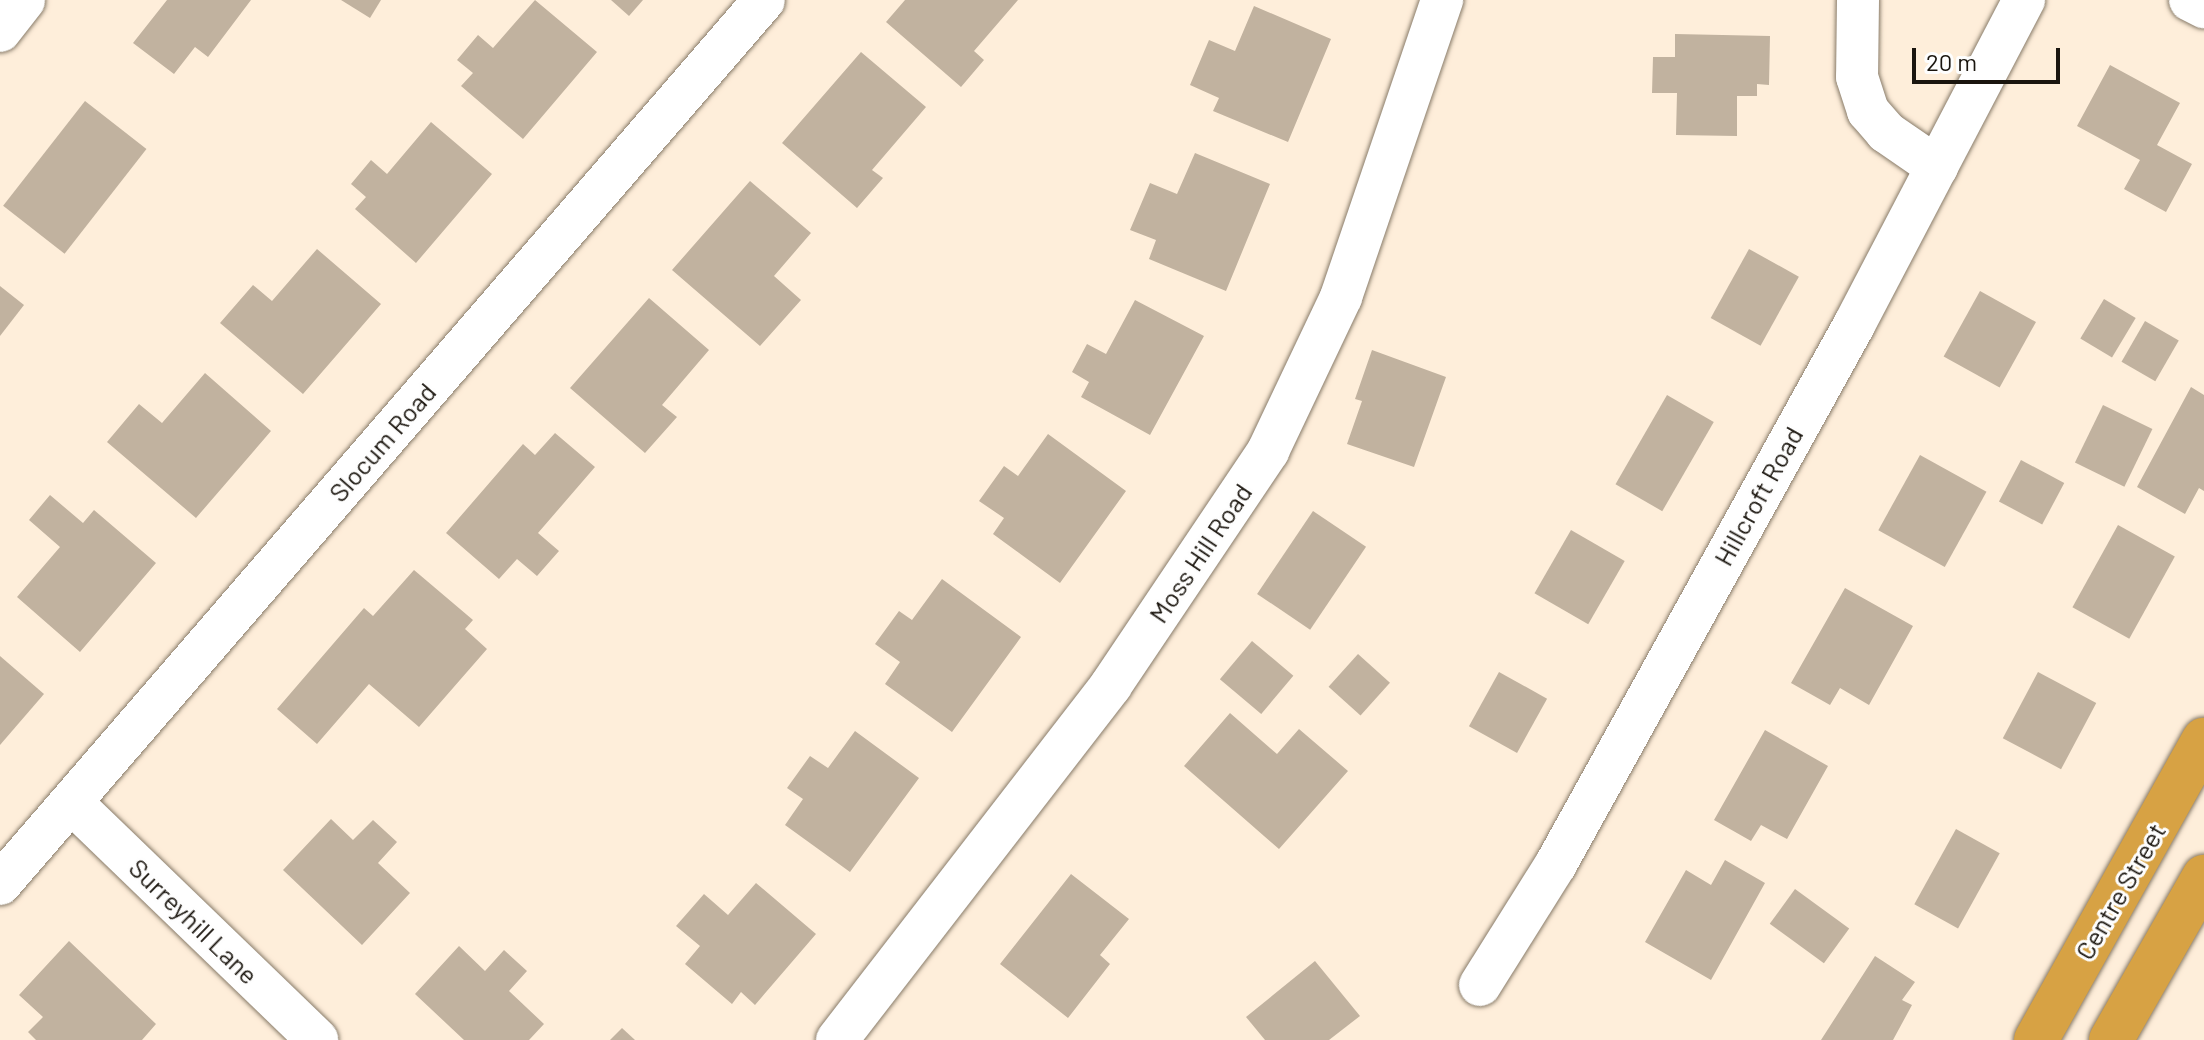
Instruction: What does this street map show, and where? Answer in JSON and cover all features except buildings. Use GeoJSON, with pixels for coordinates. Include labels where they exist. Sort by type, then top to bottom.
{"type":"FeatureCollection","features":[{"type":"Feature","properties":{"kind":"highway","name":"Centre Street"},"geometry":{"type":"LineString","coordinates":[[2036,1040],[2204,740]]}},
{"type":"Feature","properties":{"kind":"highway"},"geometry":{"type":"LineString","coordinates":[[2111,1040],[2204,877]]}},
{"type":"Feature","properties":{"kind":"street"},"geometry":{"type":"LineString","coordinates":[[0,31],[24,0]]}},
{"type":"Feature","properties":{"kind":"street","name":"Slocum Road"},"geometry":{"type":"LineString","coordinates":[[0,884],[764,0]]}},
{"type":"Feature","properties":{"kind":"street","name":"Moss Hill Road"},"geometry":{"type":"LineString","coordinates":[[837,1040],[1111,685],[1268,451],[1341,297],[1442,0]]}},
{"type":"Feature","properties":{"kind":"street"},"geometry":{"type":"LineString","coordinates":[[1858,0],[1857,77],[1868,111],[1886,132],[1937,167]]}},
{"type":"Feature","properties":{"kind":"street","name":"Hillcroft Road"},"geometry":{"type":"LineString","coordinates":[[1480,985],[1556,864],[1937,167],[2024,0]]}},
{"type":"Feature","properties":{"kind":"street"},"geometry":{"type":"LineString","coordinates":[[2190,0],[2204,7]]}},
{"type":"Feature","properties":{"kind":"street","name":"Surreyhill Lane"},"geometry":{"type":"LineString","coordinates":[[72,803],[317,1040]]}}]}
